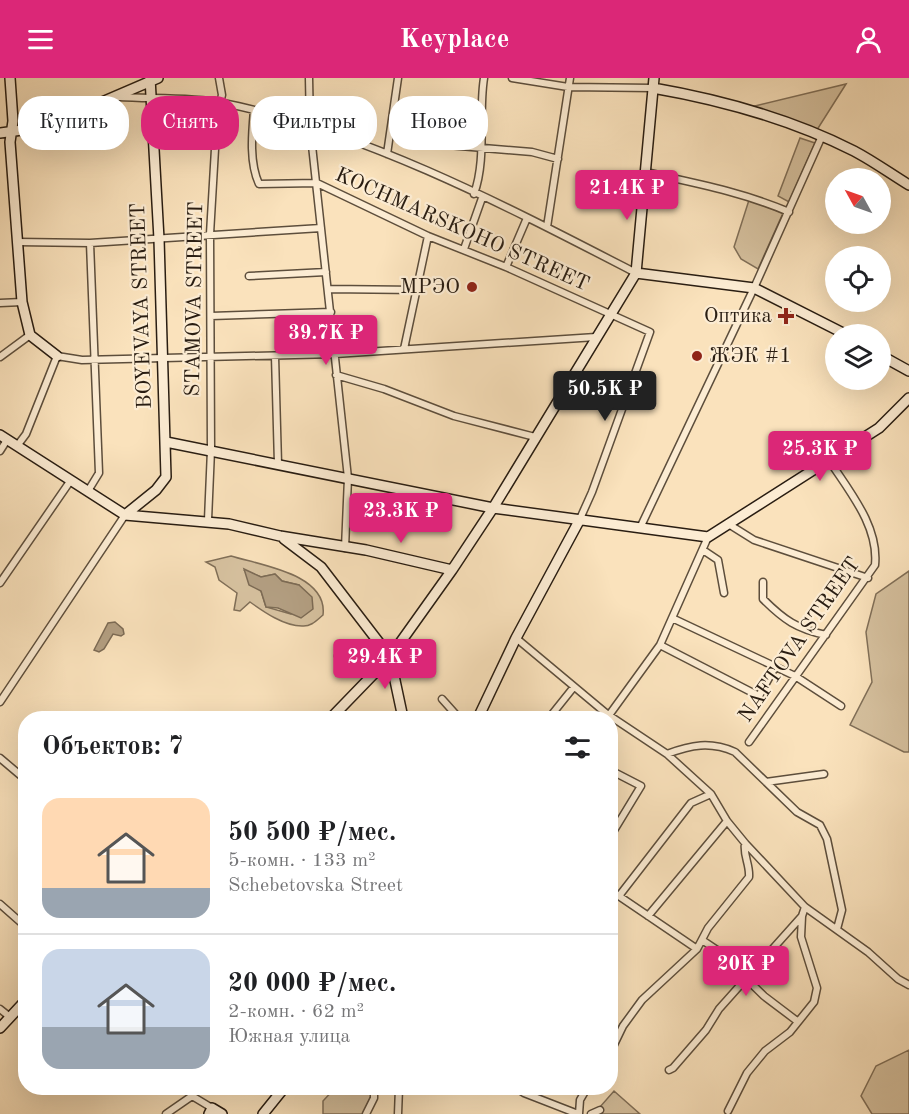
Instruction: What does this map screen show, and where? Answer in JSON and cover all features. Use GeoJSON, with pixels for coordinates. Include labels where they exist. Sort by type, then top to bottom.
{"type":"FeatureCollection","features":[{"type":"Feature","properties":{"kind":"main road"},"geometry":{"type":"LineString","coordinates":[[10,78],[13,122],[11,131],[22,302],[30,335],[57,356]]}},
{"type":"Feature","properties":{"kind":"main road"},"geometry":{"type":"LineString","coordinates":[[120,96],[152,80]]}},
{"type":"Feature","properties":{"kind":"main road","name":"BOYEVAYA STREET"},"geometry":{"type":"LineString","coordinates":[[152,80],[154,96]]}},
{"type":"Feature","properties":{"kind":"main road"},"geometry":{"type":"LineString","coordinates":[[338,711],[390,657],[452,570],[493,508],[636,273],[653,86],[732,104],[822,136],[858,154],[909,185]]}},
{"type":"Feature","properties":{"kind":"main road"},"geometry":{"type":"LineString","coordinates":[[0,133],[18,130]]}},
{"type":"Feature","properties":{"kind":"main road","name":"BOYEVAYA STREET"},"geometry":{"type":"LineString","coordinates":[[125,514],[156,490],[166,477],[156,150]]}},
{"type":"Feature","properties":{"kind":"main road"},"geometry":{"type":"LineString","coordinates":[[636,273],[754,288],[825,324]]}},
{"type":"Feature","properties":{"kind":"main road"},"geometry":{"type":"LineString","coordinates":[[891,361],[909,371]]}},
{"type":"Feature","properties":{"kind":"main road"},"geometry":{"type":"LineString","coordinates":[[166,442],[493,508],[708,537],[879,428],[909,398]]}},
{"type":"Feature","properties":{"kind":"main road"},"geometry":{"type":"LineString","coordinates":[[3,437],[125,514],[208,520],[452,570]]}},
{"type":"Feature","properties":{"kind":"main road"},"geometry":{"type":"LineString","coordinates":[[481,711],[516,638],[579,521]]}},
{"type":"Feature","properties":{"kind":"main road"},"geometry":{"type":"LineString","coordinates":[[280,536],[321,567],[368,627],[381,650],[390,657],[402,711]]}},
{"type":"Feature","properties":{"kind":"main road"},"geometry":{"type":"LineString","coordinates":[[0,1028],[18,1008]]}},
{"type":"Feature","properties":{"kind":"main road"},"geometry":{"type":"LineString","coordinates":[[263,1114],[278,1095]]}},
{"type":"Feature","properties":{"kind":"main road"},"geometry":{"type":"LineString","coordinates":[[211,1111],[222,1114]]}},
{"type":"Feature","properties":{"kind":"street","name":"STAMOVA STREET"},"geometry":{"type":"LineString","coordinates":[[219,78],[222,96]]}},
{"type":"Feature","properties":{"kind":"street"},"geometry":{"type":"LineString","coordinates":[[309,78],[309,96]]}},
{"type":"Feature","properties":{"kind":"street"},"geometry":{"type":"LineString","coordinates":[[387,154],[398,78]]}},
{"type":"Feature","properties":{"kind":"street"},"geometry":{"type":"LineString","coordinates":[[483,96],[484,78]]}},
{"type":"Feature","properties":{"kind":"street"},"geometry":{"type":"LineString","coordinates":[[512,78],[568,87],[653,86]]}},
{"type":"Feature","properties":{"kind":"street"},"geometry":{"type":"LineString","coordinates":[[547,227],[570,78]]}},
{"type":"Feature","properties":{"kind":"street"},"geometry":{"type":"LineString","coordinates":[[640,528],[754,288],[822,136]]}},
{"type":"Feature","properties":{"kind":"street"},"geometry":{"type":"LineString","coordinates":[[488,149],[532,152],[558,159]]}},
{"type":"Feature","properties":{"kind":"street","name":"STAMOVA STREET"},"geometry":{"type":"LineString","coordinates":[[208,520],[211,450],[210,234],[216,150]]}},
{"type":"Feature","properties":{"kind":"street","name":"KOCHMARSKOHO STREET"},"geometry":{"type":"LineString","coordinates":[[253,150],[255,175],[259,184],[317,183],[428,236],[506,267],[650,332],[592,492],[579,521]]}},
{"type":"Feature","properties":{"kind":"street"},"geometry":{"type":"LineString","coordinates":[[313,150],[348,478],[345,548]]}},
{"type":"Feature","properties":{"kind":"street"},"geometry":{"type":"LineString","coordinates":[[376,150],[547,227],[636,273]]}},
{"type":"Feature","properties":{"kind":"street"},"geometry":{"type":"LineString","coordinates":[[474,194],[479,177],[480,150]]}},
{"type":"Feature","properties":{"kind":"street"},"geometry":{"type":"LineString","coordinates":[[645,172],[718,187],[756,198],[789,212]]}},
{"type":"Feature","properties":{"kind":"street"},"geometry":{"type":"LineString","coordinates":[[464,249],[482,198]]}},
{"type":"Feature","properties":{"kind":"street"},"geometry":{"type":"LineString","coordinates":[[506,267],[527,218]]}},
{"type":"Feature","properties":{"kind":"street"},"geometry":{"type":"LineString","coordinates":[[18,242],[90,243],[321,228]]}},
{"type":"Feature","properties":{"kind":"street"},"geometry":{"type":"LineString","coordinates":[[404,349],[428,236]]}},
{"type":"Feature","properties":{"kind":"street"},"geometry":{"type":"LineString","coordinates":[[88,491],[99,473],[90,243]]}},
{"type":"Feature","properties":{"kind":"street"},"geometry":{"type":"LineString","coordinates":[[249,276],[326,272]]}},
{"type":"Feature","properties":{"kind":"street"},"geometry":{"type":"LineString","coordinates":[[328,289],[418,290]]}},
{"type":"Feature","properties":{"kind":"street"},"geometry":{"type":"LineString","coordinates":[[0,303],[22,302]]}},
{"type":"Feature","properties":{"kind":"street"},"geometry":{"type":"LineString","coordinates":[[211,316],[331,312]]}},
{"type":"Feature","properties":{"kind":"street"},"geometry":{"type":"LineString","coordinates":[[0,357],[30,335]]}},
{"type":"Feature","properties":{"kind":"street"},"geometry":{"type":"LineString","coordinates":[[17,446],[26,434],[57,356],[82,360],[335,354],[596,337]]}},
{"type":"Feature","properties":{"kind":"street"},"geometry":{"type":"LineString","coordinates":[[275,356],[278,464]]}},
{"type":"Feature","properties":{"kind":"street"},"geometry":{"type":"LineString","coordinates":[[336,375],[384,389],[454,416],[535,437]]}},
{"type":"Feature","properties":{"kind":"street"},"geometry":{"type":"LineString","coordinates":[[0,451],[3,437]]}},
{"type":"Feature","properties":{"kind":"street","name":"NAFTOVA STREET"},"geometry":{"type":"LineString","coordinates":[[749,742],[868,578],[875,565],[877,551],[861,509],[829,460]]}},
{"type":"Feature","properties":{"kind":"street"},"geometry":{"type":"LineString","coordinates":[[0,583],[71,480]]}},
{"type":"Feature","properties":{"kind":"street"},"geometry":{"type":"LineString","coordinates":[[0,702],[125,514]]}},
{"type":"Feature","properties":{"kind":"street"},"geometry":{"type":"LineString","coordinates":[[730,525],[754,540],[868,578]]}},
{"type":"Feature","properties":{"kind":"street"},"geometry":{"type":"LineString","coordinates":[[612,711],[660,645],[708,537]]}},
{"type":"Feature","properties":{"kind":"street"},"geometry":{"type":"LineString","coordinates":[[703,550],[718,560],[724,592]]}},
{"type":"Feature","properties":{"kind":"street"},"geometry":{"type":"LineString","coordinates":[[763,582],[763,599],[770,607],[801,630],[826,635]]}},
{"type":"Feature","properties":{"kind":"street"},"geometry":{"type":"LineString","coordinates":[[672,618],[795,676],[841,706]]}},
{"type":"Feature","properties":{"kind":"street"},"geometry":{"type":"LineString","coordinates":[[516,638],[601,711]]}},
{"type":"Feature","properties":{"kind":"street"},"geometry":{"type":"LineString","coordinates":[[660,645],[759,696],[775,667]]}},
{"type":"Feature","properties":{"kind":"street"},"geometry":{"type":"LineString","coordinates":[[338,656],[381,650]]}},
{"type":"Feature","properties":{"kind":"street"},"geometry":{"type":"LineString","coordinates":[[555,711],[573,688]]}},
{"type":"Feature","properties":{"kind":"street"},"geometry":{"type":"LineString","coordinates":[[442,699],[453,711]]}},
{"type":"Feature","properties":{"kind":"street"},"geometry":{"type":"LineString","coordinates":[[618,723],[667,754],[711,794],[727,821],[745,843],[805,907],[868,952],[898,979],[909,984]]}},
{"type":"Feature","properties":{"kind":"street"},"geometry":{"type":"LineString","coordinates":[[667,754],[692,745],[722,746],[735,752],[797,812],[820,825],[827,839],[842,910],[837,929]]}},
{"type":"Feature","properties":{"kind":"street"},"geometry":{"type":"LineString","coordinates":[[0,758],[18,773]]}},
{"type":"Feature","properties":{"kind":"street"},"geometry":{"type":"LineString","coordinates":[[618,774],[641,786],[618,824]]}},
{"type":"Feature","properties":{"kind":"street"},"geometry":{"type":"LineString","coordinates":[[766,782],[824,774]]}},
{"type":"Feature","properties":{"kind":"street"},"geometry":{"type":"LineString","coordinates":[[697,950],[619,896],[691,803],[711,794]]}},
{"type":"Feature","properties":{"kind":"street"},"geometry":{"type":"LineString","coordinates":[[648,916],[727,821]]}},
{"type":"Feature","properties":{"kind":"street"},"geometry":{"type":"LineString","coordinates":[[618,1036],[642,1000],[697,950],[708,928],[749,877],[750,867],[743,854],[745,843]]}},
{"type":"Feature","properties":{"kind":"street"},"geometry":{"type":"LineString","coordinates":[[0,904],[18,920]]}},
{"type":"Feature","properties":{"kind":"street"},"geometry":{"type":"LineString","coordinates":[[728,1111],[747,1072],[765,1051],[790,1032],[814,1002],[817,988],[801,937],[805,907]]}},
{"type":"Feature","properties":{"kind":"street"},"geometry":{"type":"LineString","coordinates":[[669,1070],[674,1068],[745,980],[802,916]]}},
{"type":"Feature","properties":{"kind":"street"},"geometry":{"type":"LineString","coordinates":[[702,940],[717,950],[745,980],[797,1021]]}},
{"type":"Feature","properties":{"kind":"street"},"geometry":{"type":"LineString","coordinates":[[0,1009],[10,1017]]}},
{"type":"Feature","properties":{"kind":"street"},"geometry":{"type":"LineString","coordinates":[[366,1114],[374,1095]]}},
{"type":"Feature","properties":{"kind":"street"},"geometry":{"type":"LineString","coordinates":[[398,1114],[399,1095]]}},
{"type":"Feature","properties":{"kind":"street"},"geometry":{"type":"LineString","coordinates":[[529,1095],[578,1114],[583,1095]]}},
{"type":"Feature","properties":{"kind":"street"},"geometry":{"type":"LineString","coordinates":[[166,1114],[192,1096],[211,1111]]}},
{"type":"Feature","properties":{"kind":"street"},"geometry":{"type":"LineString","coordinates":[[591,1114],[600,1110]]}},
{"type":"Feature","properties":{"kind":"shaded area"},"geometry":{"type":"Polygon","coordinates":[[[846,84],[815,133],[751,107],[846,84]]]}},
{"type":"Feature","properties":{"kind":"shaded area"},"geometry":{"type":"Polygon","coordinates":[[[800,138],[815,143],[789,202],[778,196],[800,138]]]}},
{"type":"Feature","properties":{"kind":"shaded area"},"geometry":{"type":"Polygon","coordinates":[[[749,200],[783,213],[758,269],[741,259],[734,247],[749,200]]]}},
{"type":"Feature","properties":{"kind":"shaded area"},"geometry":{"type":"Polygon","coordinates":[[[231,556],[290,574],[315,590],[322,601],[323,615],[311,624],[302,626],[281,621],[250,602],[240,611],[234,610],[237,593],[219,580],[215,567],[206,562],[231,556]],[[244,570],[261,591],[266,607],[291,614],[299,585],[282,581],[275,574],[261,577],[244,570]]]}},
{"type":"Feature","properties":{"kind":"shaded area"},"geometry":{"type":"Polygon","coordinates":[[[244,569],[261,577],[275,574],[282,581],[299,585],[312,597],[313,609],[301,618],[278,608],[266,607],[261,591],[249,585],[244,569]]]}},
{"type":"Feature","properties":{"kind":"shaded area"},"geometry":{"type":"Polygon","coordinates":[[[909,571],[909,752],[904,752],[850,725],[872,682],[866,632],[876,594],[909,571]]]}},
{"type":"Feature","properties":{"kind":"shaded area"},"geometry":{"type":"Polygon","coordinates":[[[115,622],[123,629],[124,634],[121,636],[113,634],[104,649],[99,652],[94,650],[108,623],[115,622]]]}},
{"type":"Feature","properties":{"kind":"shaded area"},"geometry":{"type":"Polygon","coordinates":[[[909,1050],[909,1114],[872,1114],[861,1096],[876,1066],[909,1050]]]}},
{"type":"Feature","properties":{"kind":"shaded area"},"geometry":{"type":"Polygon","coordinates":[[[329,1095],[371,1096],[363,1114],[323,1114],[323,1101],[329,1095]]]}},
{"type":"Feature","properties":{"kind":"shaded area"},"geometry":{"type":"Polygon","coordinates":[[[610,1095],[618,1095],[640,1114],[602,1114],[599,1108],[610,1095]]]}},
{"type":"Feature","properties":{"kind":"place","name":"МРЭО"},"geometry":{"type":"Point","coordinates":[472,287]}},
{"type":"Feature","properties":{"kind":"place","name":"Оптика"},"geometry":{"type":"Point","coordinates":[786,316]}},
{"type":"Feature","properties":{"kind":"place","name":"ЖЭК #1"},"geometry":{"type":"Point","coordinates":[697,356]}}]}
